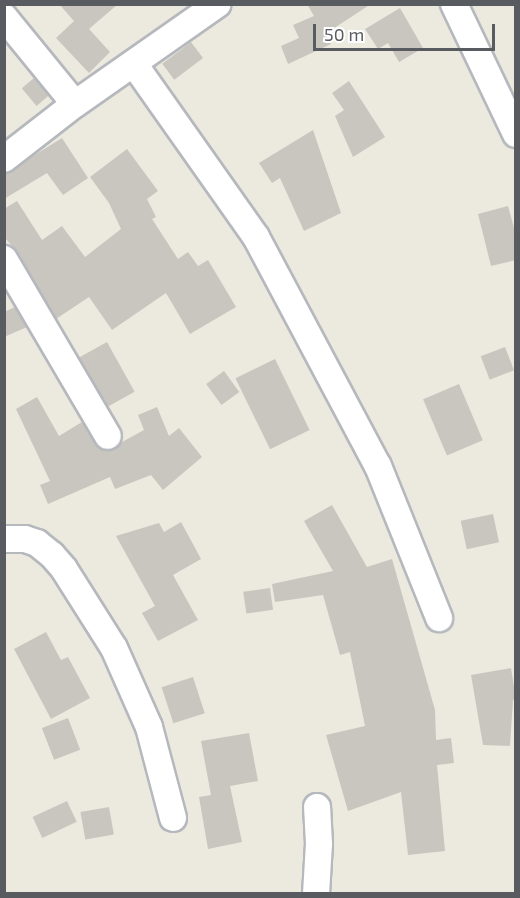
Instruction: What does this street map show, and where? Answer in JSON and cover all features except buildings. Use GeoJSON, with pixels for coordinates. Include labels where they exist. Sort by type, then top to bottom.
{"type":"FeatureCollection","features":[{"type":"Feature","properties":{"kind":"street"},"geometry":{"type":"LineString","coordinates":[[4,159],[75,104],[218,4]]}},
{"type":"Feature","properties":{"kind":"street"},"geometry":{"type":"LineString","coordinates":[[454,4],[516,134]]}},
{"type":"Feature","properties":{"kind":"street"},"geometry":{"type":"LineString","coordinates":[[4,17],[75,104]]}},
{"type":"Feature","properties":{"kind":"street"},"geometry":{"type":"LineString","coordinates":[[134,64],[256,237],[378,466],[439,618]]}},
{"type":"Feature","properties":{"kind":"street"},"geometry":{"type":"LineString","coordinates":[[4,259],[108,436]]}},
{"type":"Feature","properties":{"kind":"street"},"geometry":{"type":"LineString","coordinates":[[4,539],[25,538],[37,543],[52,555],[64,569],[114,648],[149,727],[173,818]]}},
{"type":"Feature","properties":{"kind":"street"},"geometry":{"type":"LineString","coordinates":[[316,894],[320,844],[317,807]]}}]}
